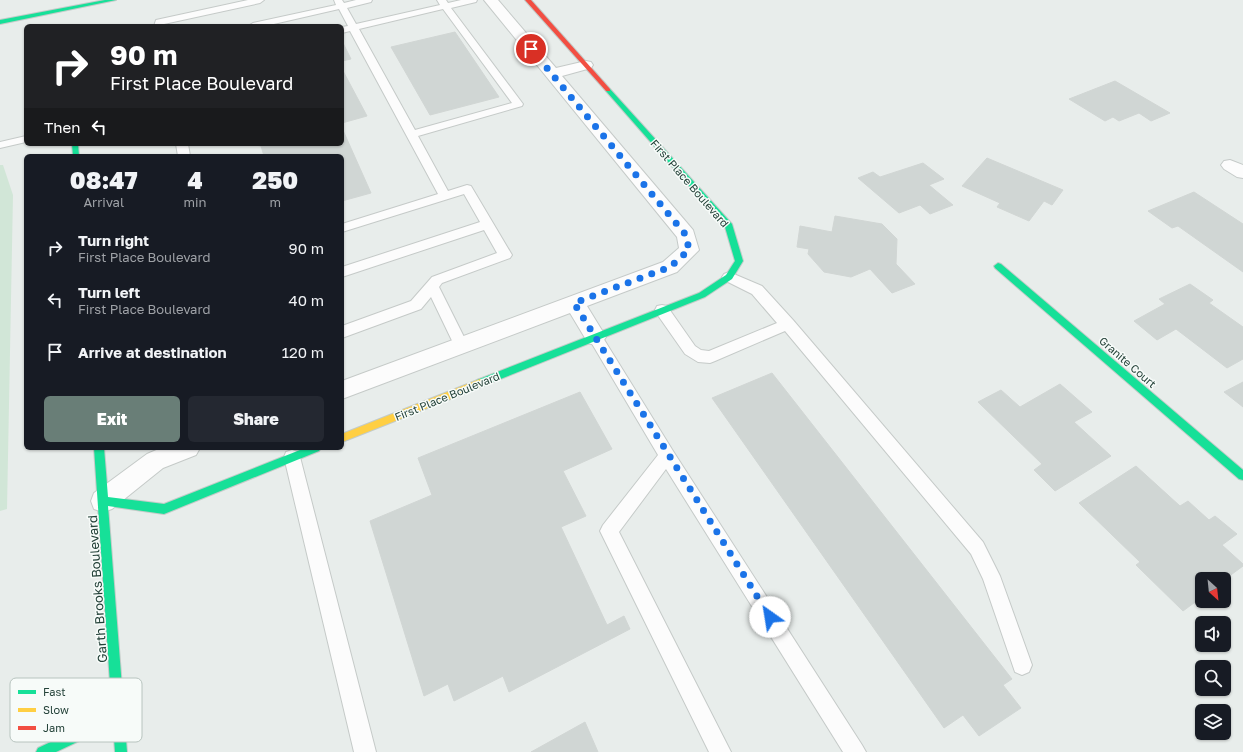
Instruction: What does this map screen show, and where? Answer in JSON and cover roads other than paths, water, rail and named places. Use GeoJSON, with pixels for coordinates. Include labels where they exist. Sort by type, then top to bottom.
{"type":"FeatureCollection","features":[{"type":"Feature","properties":{"kind":"street"},"geometry":{"type":"LineString","coordinates":[[64,0],[66,20]]}},
{"type":"Feature","properties":{"kind":"street"},"geometry":{"type":"LineString","coordinates":[[0,22],[113,0]]}},
{"type":"Feature","properties":{"kind":"street"},"geometry":{"type":"LineString","coordinates":[[344,389],[670,267],[689,250],[686,235],[490,0]]}},
{"type":"Feature","properties":{"kind":"street","name":"First Place Boulevard"},"geometry":{"type":"LineString","coordinates":[[344,437],[702,294],[729,277],[739,261],[729,226],[528,0]]}},
{"type":"Feature","properties":{"kind":"street"},"geometry":{"type":"LineString","coordinates":[[552,74],[586,65]]}},
{"type":"Feature","properties":{"kind":"street","name":"Granite Court"},"geometry":{"type":"LineString","coordinates":[[998,266],[1243,476]]}},
{"type":"Feature","properties":{"kind":"street"},"geometry":{"type":"LineString","coordinates":[[574,303],[595,337]]}},
{"type":"Feature","properties":{"kind":"street","name":"Garth Brooks Boulevard"},"geometry":{"type":"LineString","coordinates":[[99,450],[115,678]]}},
{"type":"Feature","properties":{"kind":"street"},"geometry":{"type":"LineString","coordinates":[[103,501],[155,461],[183,450]]}},
{"type":"Feature","properties":{"kind":"street"},"geometry":{"type":"LineString","coordinates":[[103,501],[164,509],[291,453],[306,450]]}},
{"type":"Feature","properties":{"kind":"street"},"geometry":{"type":"LineString","coordinates":[[42,752],[63,742]]}},
{"type":"Feature","properties":{"kind":"street","name":"Garth Brooks Boulevard"},"geometry":{"type":"LineString","coordinates":[[120,742],[121,752]]}},
{"type":"Feature","properties":{"kind":"lane"},"geometry":{"type":"LineString","coordinates":[[158,24],[163,20],[260,0]]}},
{"type":"Feature","properties":{"kind":"lane"},"geometry":{"type":"LineString","coordinates":[[261,24],[340,3],[368,0]]}},
{"type":"Feature","properties":{"kind":"lane"},"geometry":{"type":"LineString","coordinates":[[344,30],[443,3],[473,0]]}},
{"type":"Feature","properties":{"kind":"lane"},"geometry":{"type":"LineString","coordinates":[[340,3],[445,196]]}},
{"type":"Feature","properties":{"kind":"lane"},"geometry":{"type":"LineString","coordinates":[[412,134],[518,104],[443,3]]}},
{"type":"Feature","properties":{"kind":"lane"},"geometry":{"type":"LineString","coordinates":[[0,145],[24,139]]}},
{"type":"Feature","properties":{"kind":"lane"},"geometry":{"type":"LineString","coordinates":[[344,227],[467,189],[506,255],[437,280],[416,305],[344,331]]}},
{"type":"Feature","properties":{"kind":"lane"},"geometry":{"type":"LineString","coordinates":[[344,271],[488,224]]}},
{"type":"Feature","properties":{"kind":"lane"},"geometry":{"type":"LineString","coordinates":[[729,277],[757,290],[788,324],[977,548],[991,576],[1022,665]]}},
{"type":"Feature","properties":{"kind":"lane"},"geometry":{"type":"LineString","coordinates":[[432,286],[461,345]]}},
{"type":"Feature","properties":{"kind":"lane"},"geometry":{"type":"LineString","coordinates":[[662,310],[690,350],[698,356],[710,357],[788,324]]}},
{"type":"Feature","properties":{"kind":"lane"},"geometry":{"type":"LineString","coordinates":[[595,337],[854,752]]}},
{"type":"Feature","properties":{"kind":"lane"},"geometry":{"type":"LineString","coordinates":[[291,453],[365,752]]}},
{"type":"Feature","properties":{"kind":"lane"},"geometry":{"type":"LineString","coordinates":[[668,456],[608,531],[720,752]]}}]}
